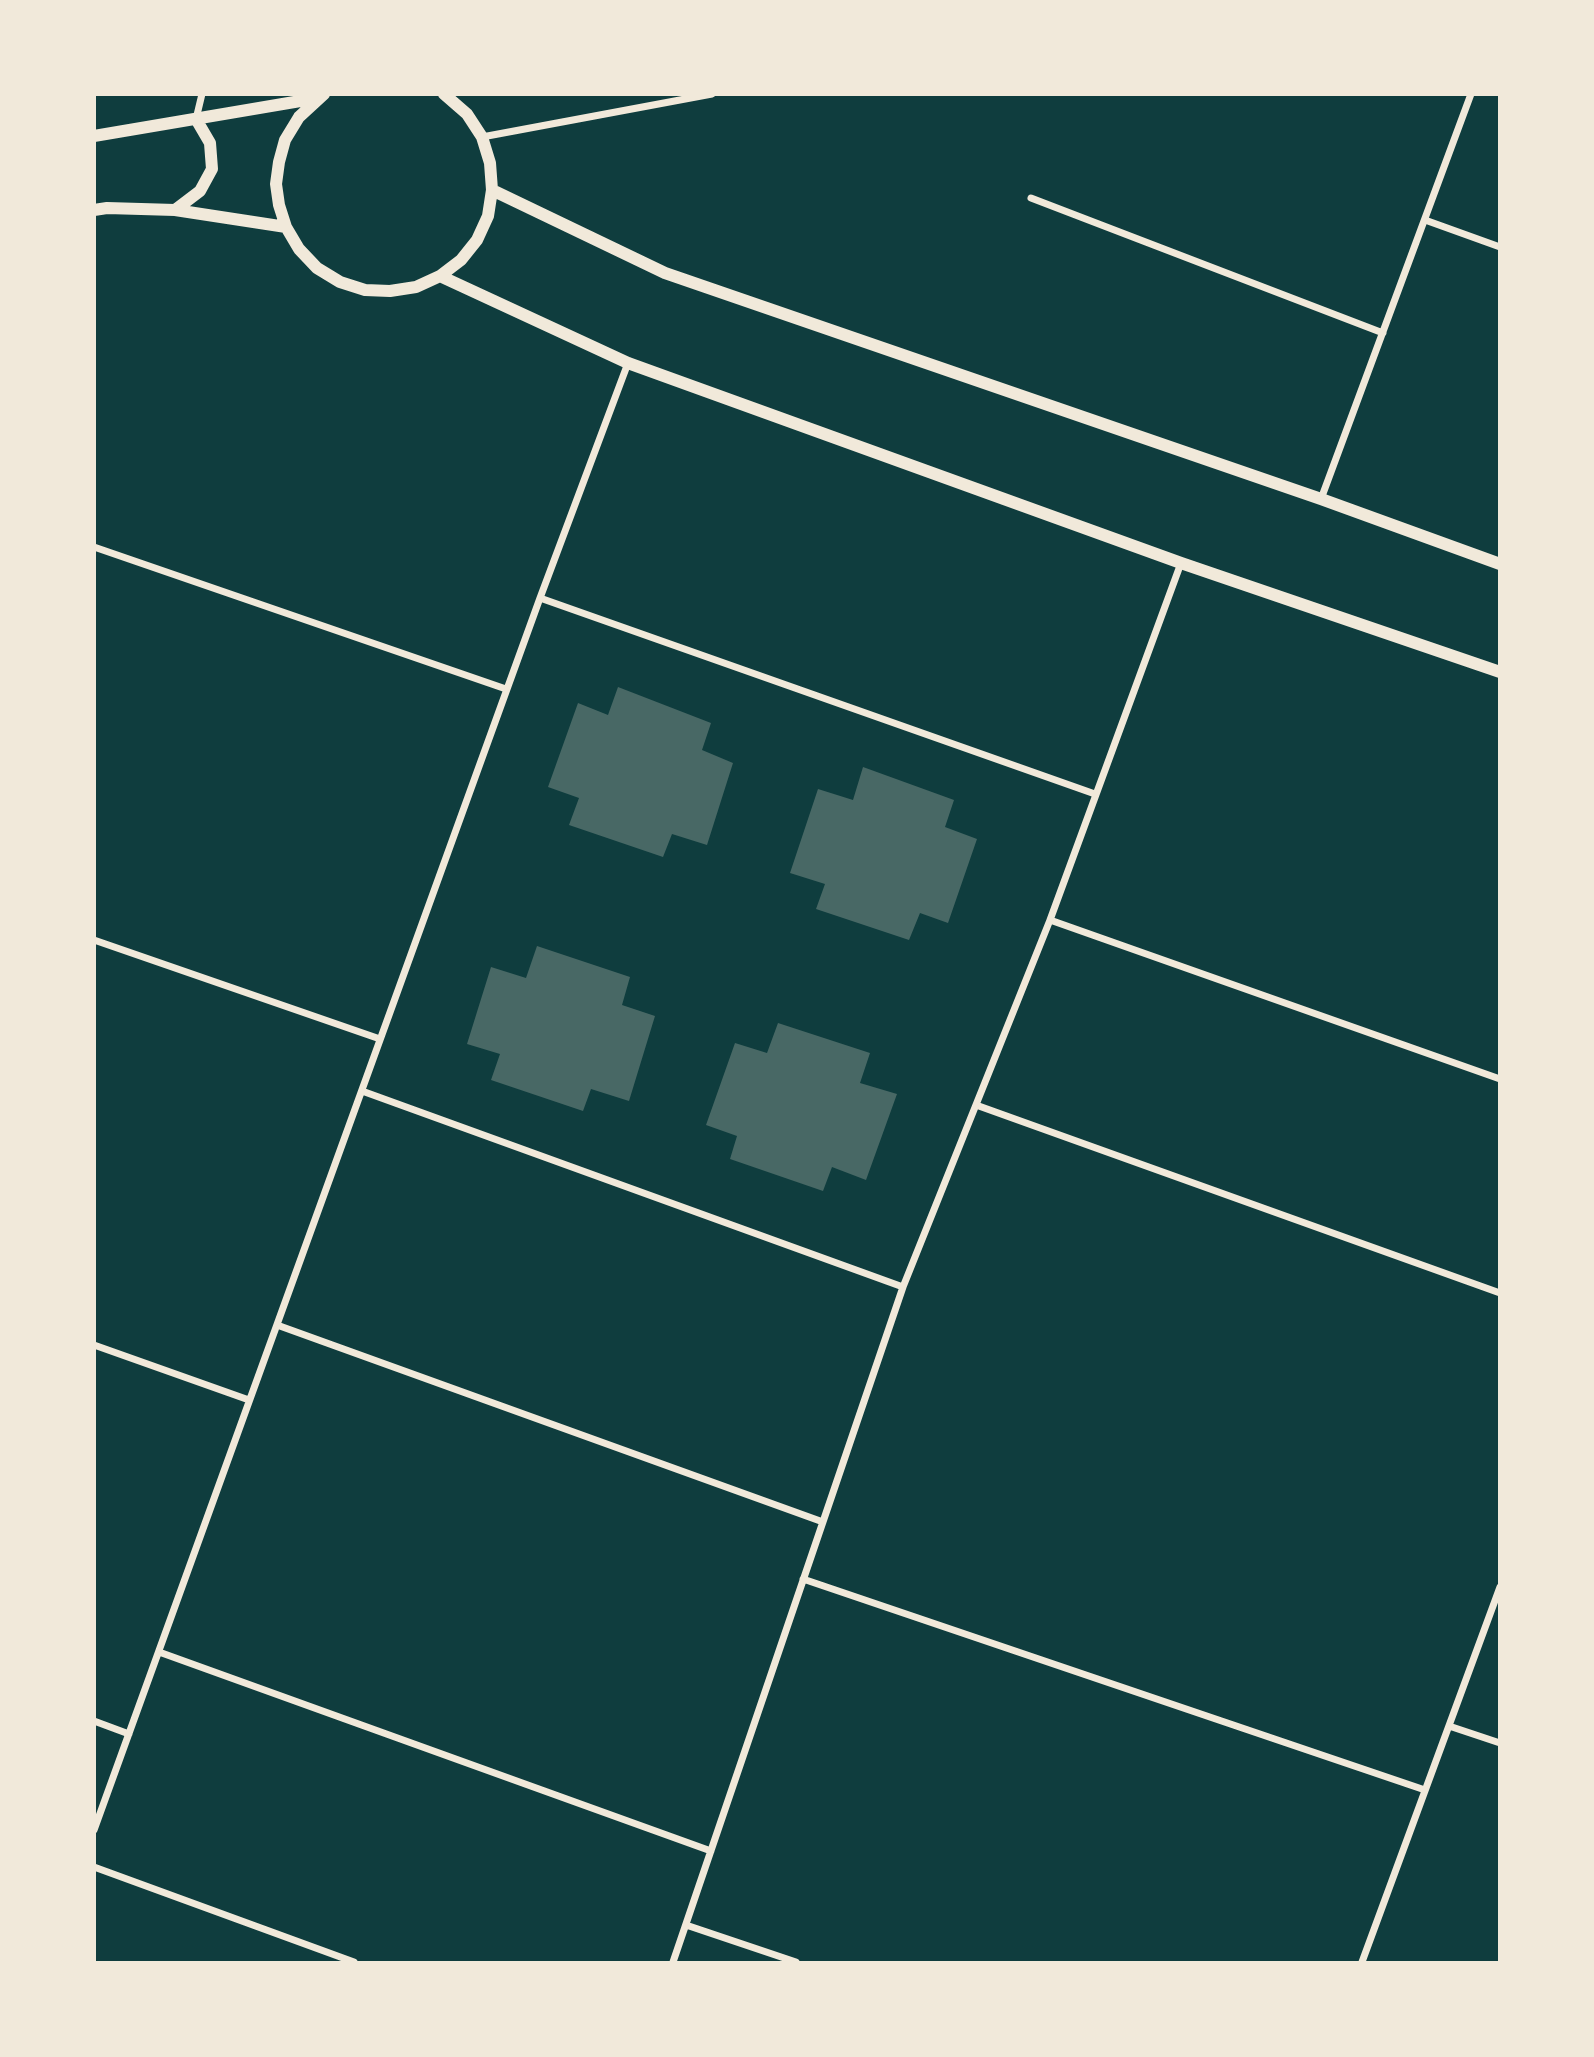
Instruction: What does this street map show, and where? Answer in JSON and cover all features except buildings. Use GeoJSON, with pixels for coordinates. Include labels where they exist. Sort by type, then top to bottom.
{"type":"FeatureCollection","features":[{"type":"Feature","properties":{"kind":"street"},"geometry":{"type":"LineString","coordinates":[[175,210],[200,191],[212,169],[210,143],[196,119],[202,94]]}},
{"type":"Feature","properties":{"kind":"street"},"geometry":{"type":"LineString","coordinates":[[322,96],[299,117],[285,140],[276,184],[286,227],[299,249],[317,268],[340,282],[365,290],[390,292],[416,287],[440,276],[461,260],[477,240],[488,216],[492,190],[491,163],[482,137],[467,114],[444,94]]}},
{"type":"Feature","properties":{"kind":"street"},"geometry":{"type":"LineString","coordinates":[[482,137],[712,94]]}},
{"type":"Feature","properties":{"kind":"street"},"geometry":{"type":"LineString","coordinates":[[1321,499],[1471,94]]}},
{"type":"Feature","properties":{"kind":"street"},"geometry":{"type":"LineString","coordinates":[[94,136],[322,96]]}},
{"type":"Feature","properties":{"kind":"street"},"geometry":{"type":"LineString","coordinates":[[492,190],[665,272],[1321,499],[1500,564]]}},
{"type":"Feature","properties":{"kind":"street"},"geometry":{"type":"LineString","coordinates":[[1031,198],[1383,333]]}},
{"type":"Feature","properties":{"kind":"street"},"geometry":{"type":"LineString","coordinates":[[94,210],[175,210],[286,227]]}},
{"type":"Feature","properties":{"kind":"street"},"geometry":{"type":"LineString","coordinates":[[1425,220],[1500,247]]}},
{"type":"Feature","properties":{"kind":"street"},"geometry":{"type":"LineString","coordinates":[[440,276],[628,363],[1181,563],[1500,672]]}},
{"type":"Feature","properties":{"kind":"street"},"geometry":{"type":"LineString","coordinates":[[94,1830],[506,689],[628,363]]}},
{"type":"Feature","properties":{"kind":"street"},"geometry":{"type":"LineString","coordinates":[[94,547],[506,689]]}},
{"type":"Feature","properties":{"kind":"street"},"geometry":{"type":"LineString","coordinates":[[673,1962],[903,1287],[1050,920],[1181,563]]}},
{"type":"Feature","properties":{"kind":"street"},"geometry":{"type":"LineString","coordinates":[[540,598],[1095,794]]}},
{"type":"Feature","properties":{"kind":"street"},"geometry":{"type":"LineString","coordinates":[[1050,920],[1500,1079]]}},
{"type":"Feature","properties":{"kind":"street"},"geometry":{"type":"LineString","coordinates":[[94,940],[380,1039]]}},
{"type":"Feature","properties":{"kind":"street"},"geometry":{"type":"LineString","coordinates":[[362,1091],[903,1287]]}},
{"type":"Feature","properties":{"kind":"street"},"geometry":{"type":"LineString","coordinates":[[976,1105],[1500,1293]]}},
{"type":"Feature","properties":{"kind":"street"},"geometry":{"type":"LineString","coordinates":[[277,1325],[823,1522]]}},
{"type":"Feature","properties":{"kind":"street"},"geometry":{"type":"LineString","coordinates":[[94,1345],[249,1400]]}},
{"type":"Feature","properties":{"kind":"street"},"geometry":{"type":"LineString","coordinates":[[803,1579],[1425,1790]]}},
{"type":"Feature","properties":{"kind":"street"},"geometry":{"type":"LineString","coordinates":[[1362,1962],[1500,1587]]}},
{"type":"Feature","properties":{"kind":"street"},"geometry":{"type":"LineString","coordinates":[[159,1652],[711,1850]]}},
{"type":"Feature","properties":{"kind":"street"},"geometry":{"type":"LineString","coordinates":[[94,1721],[129,1734]]}},
{"type":"Feature","properties":{"kind":"street"},"geometry":{"type":"LineString","coordinates":[[1449,1726],[1500,1743]]}},
{"type":"Feature","properties":{"kind":"street"},"geometry":{"type":"LineString","coordinates":[[94,1867],[354,1962]]}},
{"type":"Feature","properties":{"kind":"street"},"geometry":{"type":"LineString","coordinates":[[686,1925],[796,1962]]}}]}
